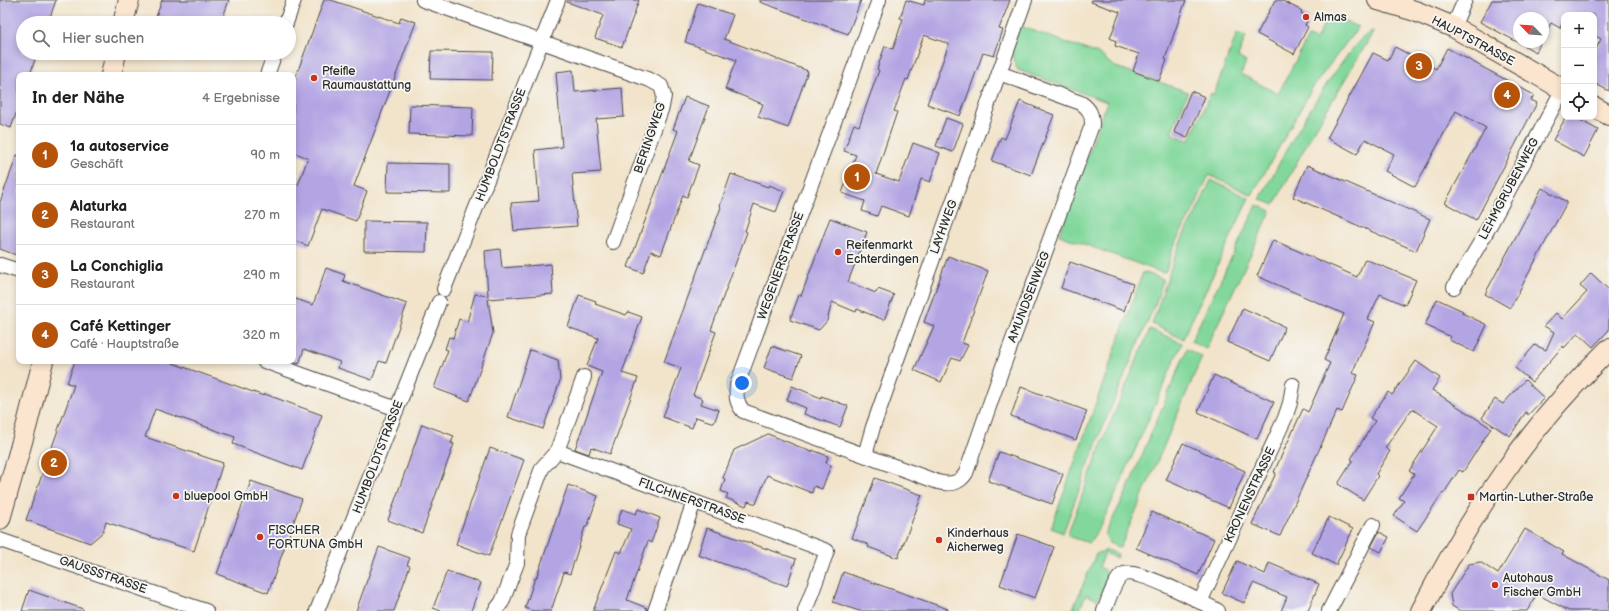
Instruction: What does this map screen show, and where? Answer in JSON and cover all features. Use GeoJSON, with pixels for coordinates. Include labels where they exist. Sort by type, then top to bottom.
{"type":"FeatureCollection","features":[{"type":"Feature","properties":{"kind":"main road"},"geometry":{"type":"LineString","coordinates":[[125,16],[129,0]]}},
{"type":"Feature","properties":{"kind":"main road","name":"HAUPTSTRASSE"},"geometry":{"type":"LineString","coordinates":[[1378,0],[1415,11],[1452,27],[1561,89]]}},
{"type":"Feature","properties":{"kind":"main road"},"geometry":{"type":"LineString","coordinates":[[112,72],[114,60]]}},
{"type":"Feature","properties":{"kind":"main road"},"geometry":{"type":"LineString","coordinates":[[1597,109],[1609,115]]}},
{"type":"Feature","properties":{"kind":"main road"},"geometry":{"type":"LineString","coordinates":[[1421,611],[1472,519],[1521,448],[1575,384],[1609,349]]}},
{"type":"Feature","properties":{"kind":"main road"},"geometry":{"type":"LineString","coordinates":[[0,519],[42,364]]}},
{"type":"Feature","properties":{"kind":"street"},"geometry":{"type":"LineString","coordinates":[[288,16],[294,0]]}},
{"type":"Feature","properties":{"kind":"street"},"geometry":{"type":"LineString","coordinates":[[423,0],[541,43]]}},
{"type":"Feature","properties":{"kind":"street","name":"HUMBOLDTSTRASSE"},"geometry":{"type":"LineString","coordinates":[[444,289],[558,0]]}},
{"type":"Feature","properties":{"kind":"street","name":"WEGENERSTRASSE"},"geometry":{"type":"LineString","coordinates":[[865,455],[743,411],[738,404],[736,397],[738,385],[755,335],[879,0]]}},
{"type":"Feature","properties":{"kind":"street","name":"LAYHWEG"},"geometry":{"type":"LineString","coordinates":[[865,455],[875,419],[1025,0]]}},
{"type":"Feature","properties":{"kind":"street"},"geometry":{"type":"LineString","coordinates":[[1452,27],[1465,0]]}},
{"type":"Feature","properties":{"kind":"street","name":"BERINGWEG"},"geometry":{"type":"LineString","coordinates":[[541,43],[650,80],[661,86],[664,96],[662,107],[612,242]]}},
{"type":"Feature","properties":{"kind":"street"},"geometry":{"type":"LineString","coordinates":[[268,72],[272,60]]}},
{"type":"Feature","properties":{"kind":"street","name":"AMUNDSENWEG"},"geometry":{"type":"LineString","coordinates":[[865,455],[948,485],[962,479],[966,473],[1002,369],[1092,125],[1092,116],[1088,108],[1081,103],[999,73]]}},
{"type":"Feature","properties":{"kind":"street","name":"LEHMGRUBENWEG"},"geometry":{"type":"LineString","coordinates":[[1454,287],[1483,238],[1561,94]]}},
{"type":"Feature","properties":{"kind":"street"},"geometry":{"type":"LineString","coordinates":[[0,265],[16,271]]}},
{"type":"Feature","properties":{"kind":"street","name":"HUMBOLDTSTRASSE"},"geometry":{"type":"LineString","coordinates":[[318,611],[439,302]]}},
{"type":"Feature","properties":{"kind":"street"},"geometry":{"type":"LineString","coordinates":[[272,364],[397,409]]}},
{"type":"Feature","properties":{"kind":"street"},"geometry":{"type":"LineString","coordinates":[[495,611],[502,602],[517,563],[518,534],[542,468],[557,451],[584,377]]}},
{"type":"Feature","properties":{"kind":"street","name":"KRONENSTRASSE"},"geometry":{"type":"LineString","coordinates":[[1200,602],[1285,418],[1294,385]]}},
{"type":"Feature","properties":{"kind":"street","name":"FILCHNERSTRASSE"},"geometry":{"type":"LineString","coordinates":[[557,451],[827,551],[805,611]]}},
{"type":"Feature","properties":{"kind":"street"},"geometry":{"type":"LineString","coordinates":[[655,611],[694,502]]}},
{"type":"Feature","properties":{"kind":"street"},"geometry":{"type":"LineString","coordinates":[[1329,611],[1373,525]]}},
{"type":"Feature","properties":{"kind":"street","name":"GAUSSSTRASSE"},"geometry":{"type":"LineString","coordinates":[[0,540],[206,611]]}},
{"type":"Feature","properties":{"kind":"street"},"geometry":{"type":"LineString","coordinates":[[1104,611],[1115,585],[1119,578],[1124,574],[1139,575],[1218,611]]}},
{"type":"Feature","properties":{"kind":"green space"},"geometry":{"type":"Polygon","coordinates":[[[1329,15],[1358,27],[1313,87],[1252,195],[1209,175],[1192,213],[1173,248],[1166,271],[1163,273],[1059,235],[1107,102],[1018,70],[1013,58],[1013,48],[1020,26],[1101,55],[1113,66],[1188,92],[1171,133],[1189,141],[1211,93],[1214,94],[1237,33],[1246,36],[1238,57],[1246,62],[1241,74],[1278,94],[1308,37],[1316,40],[1329,15]]]}},
{"type":"Feature","properties":{"kind":"green space"},"geometry":{"type":"Polygon","coordinates":[[[1374,31],[1311,136],[1274,205],[1260,199],[1299,128],[1332,76],[1361,39],[1374,31]]]}},
{"type":"Feature","properties":{"kind":"green space"},"geometry":{"type":"Polygon","coordinates":[[[1211,180],[1249,198],[1183,339],[1152,324],[1176,253],[1211,180]]]}},
{"type":"Feature","properties":{"kind":"green space"},"geometry":{"type":"Polygon","coordinates":[[[1257,205],[1271,211],[1206,349],[1191,341],[1257,205]]]}},
{"type":"Feature","properties":{"kind":"green space"},"geometry":{"type":"Polygon","coordinates":[[[1143,272],[1163,279],[1158,297],[1102,429],[1063,533],[1051,528],[1143,272]]]}},
{"type":"Feature","properties":{"kind":"green space"},"geometry":{"type":"Polygon","coordinates":[[[1150,329],[1182,343],[1101,525],[1089,543],[1068,536],[1103,440],[1150,329]]]}},
{"type":"Feature","properties":{"kind":"green space"},"geometry":{"type":"Polygon","coordinates":[[[1187,349],[1202,357],[1120,548],[1109,543],[1105,534],[1126,493],[1187,349]]]}},
{"type":"Feature","properties":{"kind":"green space"},"geometry":{"type":"Polygon","coordinates":[[[1107,550],[1118,554],[1117,558],[1105,553],[1099,567],[1105,570],[1107,581],[1098,600],[1086,595],[1079,611],[1072,611],[1096,554],[1107,550]]]}},
{"type":"Feature","properties":{"kind":"building"},"geometry":{"type":"Polygon","coordinates":[[[0,0],[56,0],[50,16],[16,16],[16,60],[35,60],[31,72],[16,72],[16,114],[11,128],[0,124],[0,0]]]}},
{"type":"Feature","properties":{"kind":"building"},"geometry":{"type":"Polygon","coordinates":[[[162,0],[229,0],[223,16],[156,16],[162,0]]]}},
{"type":"Feature","properties":{"kind":"building"},"geometry":{"type":"Polygon","coordinates":[[[324,0],[331,0],[399,23],[401,17],[416,22],[354,186],[367,191],[356,221],[322,209],[308,246],[296,241],[296,184],[298,185],[308,158],[296,153],[296,76],[324,0]]]}},
{"type":"Feature","properties":{"kind":"building"},"geometry":{"type":"Polygon","coordinates":[[[568,0],[639,0],[622,47],[595,38],[603,15],[567,2],[568,0]]]}},
{"type":"Feature","properties":{"kind":"building"},"geometry":{"type":"Polygon","coordinates":[[[760,0],[861,0],[848,34],[760,2],[760,0]]]}},
{"type":"Feature","properties":{"kind":"building"},"geometry":{"type":"Polygon","coordinates":[[[906,0],[924,5],[925,0],[1010,0],[999,29],[1003,30],[994,56],[983,53],[960,116],[927,104],[949,44],[924,35],[908,80],[906,79],[894,111],[897,112],[876,174],[899,182],[913,143],[940,153],[930,182],[921,179],[909,216],[881,206],[877,216],[862,211],[865,201],[842,193],[856,155],[844,151],[854,124],[859,126],[879,70],[877,69],[885,46],[893,49],[903,19],[900,18],[906,0]]]}},
{"type":"Feature","properties":{"kind":"building"},"geometry":{"type":"Polygon","coordinates":[[[1092,0],[1186,0],[1165,59],[1167,60],[1159,81],[1133,71],[1139,54],[1115,46],[1116,41],[1110,38],[1120,12],[1091,2],[1092,0]]]}},
{"type":"Feature","properties":{"kind":"building"},"geometry":{"type":"Polygon","coordinates":[[[1275,0],[1281,0],[1302,11],[1301,13],[1309,17],[1305,25],[1308,27],[1294,54],[1257,34],[1275,0]]]}},
{"type":"Feature","properties":{"kind":"building"},"geometry":{"type":"Polygon","coordinates":[[[1492,0],[1609,0],[1609,91],[1597,85],[1597,47],[1601,39],[1597,37],[1597,12],[1561,12],[1560,28],[1551,23],[1549,27],[1549,12],[1513,12],[1513,40],[1480,22],[1492,0]]]}},
{"type":"Feature","properties":{"kind":"building"},"geometry":{"type":"Polygon","coordinates":[[[698,3],[733,15],[724,39],[808,71],[788,128],[758,117],[763,104],[725,89],[736,60],[685,42],[698,3]]]}},
{"type":"Feature","properties":{"kind":"building"},"geometry":{"type":"Polygon","coordinates":[[[1395,47],[1436,69],[1447,48],[1534,95],[1531,100],[1537,103],[1476,220],[1445,203],[1486,128],[1456,111],[1415,187],[1385,171],[1394,154],[1365,139],[1357,154],[1327,138],[1373,53],[1388,60],[1395,47]]]}},
{"type":"Feature","properties":{"kind":"building"},"geometry":{"type":"Polygon","coordinates":[[[1529,48],[1538,48],[1536,52],[1529,48]]]}},
{"type":"Feature","properties":{"kind":"building"},"geometry":{"type":"Polygon","coordinates":[[[431,51],[493,52],[492,80],[430,79],[431,51]]]}},
{"type":"Feature","properties":{"kind":"building"},"geometry":{"type":"Polygon","coordinates":[[[573,70],[575,92],[622,88],[624,117],[596,119],[601,172],[572,174],[577,226],[514,231],[511,203],[539,201],[535,150],[562,147],[556,72],[573,70]]]}},
{"type":"Feature","properties":{"kind":"building"},"geometry":{"type":"Polygon","coordinates":[[[1191,91],[1205,97],[1187,138],[1174,132],[1191,91]]]}},
{"type":"Feature","properties":{"kind":"building"},"geometry":{"type":"Polygon","coordinates":[[[685,97],[709,106],[689,161],[699,165],[687,197],[683,195],[661,255],[651,251],[643,273],[628,267],[678,131],[673,129],[685,97]]]}},
{"type":"Feature","properties":{"kind":"building"},"geometry":{"type":"Polygon","coordinates":[[[1020,101],[1054,115],[1031,175],[992,161],[1001,137],[1005,139],[1020,101]]]}},
{"type":"Feature","properties":{"kind":"building"},"geometry":{"type":"Polygon","coordinates":[[[410,105],[473,107],[472,136],[409,134],[410,105]]]}},
{"type":"Feature","properties":{"kind":"building"},"geometry":{"type":"Polygon","coordinates":[[[946,118],[963,124],[953,152],[936,146],[946,118]]]}},
{"type":"Feature","properties":{"kind":"building"},"geometry":{"type":"Polygon","coordinates":[[[1564,120],[1580,120],[1598,130],[1584,157],[1553,140],[1564,120]]]}},
{"type":"Feature","properties":{"kind":"building"},"geometry":{"type":"Polygon","coordinates":[[[16,158],[16,255],[0,249],[0,202],[16,158]]]}},
{"type":"Feature","properties":{"kind":"building"},"geometry":{"type":"Polygon","coordinates":[[[388,163],[450,164],[450,193],[387,192],[388,163]]]}},
{"type":"Feature","properties":{"kind":"building"},"geometry":{"type":"Polygon","coordinates":[[[1307,165],[1430,219],[1416,251],[1293,197],[1307,165]]]}},
{"type":"Feature","properties":{"kind":"building"},"geometry":{"type":"Polygon","coordinates":[[[731,174],[784,191],[776,212],[754,204],[745,231],[747,232],[711,330],[716,332],[693,395],[703,399],[701,404],[719,410],[714,423],[696,417],[692,428],[663,417],[681,368],[664,362],[721,207],[720,206],[731,174]]]}},
{"type":"Feature","properties":{"kind":"building"},"geometry":{"type":"Polygon","coordinates":[[[1542,188],[1567,202],[1510,308],[1485,294],[1542,188]]]}},
{"type":"Feature","properties":{"kind":"building"},"geometry":{"type":"Polygon","coordinates":[[[830,218],[867,232],[848,282],[876,293],[878,289],[894,295],[884,320],[857,309],[856,312],[832,302],[827,321],[819,330],[790,320],[799,295],[801,296],[830,218]]]}},
{"type":"Feature","properties":{"kind":"building"},"geometry":{"type":"Polygon","coordinates":[[[364,221],[427,222],[426,252],[364,251],[364,221]]]}},
{"type":"Feature","properties":{"kind":"building"},"geometry":{"type":"Polygon","coordinates":[[[1273,240],[1357,277],[1365,259],[1416,280],[1405,305],[1380,294],[1368,319],[1375,322],[1352,373],[1358,375],[1342,412],[1337,410],[1280,536],[1252,524],[1276,473],[1274,472],[1303,409],[1308,412],[1330,363],[1324,360],[1344,314],[1257,276],[1273,240]]]}},
{"type":"Feature","properties":{"kind":"building"},"geometry":{"type":"Polygon","coordinates":[[[500,249],[502,268],[551,264],[553,294],[488,299],[493,333],[469,401],[434,388],[448,350],[445,349],[449,337],[453,338],[459,319],[467,322],[475,294],[488,296],[485,251],[500,249]]]}},
{"type":"Feature","properties":{"kind":"building"},"geometry":{"type":"Polygon","coordinates":[[[948,256],[988,271],[962,343],[968,345],[960,361],[952,358],[941,382],[914,370],[934,326],[924,322],[948,256]]]}},
{"type":"Feature","properties":{"kind":"building"},"geometry":{"type":"Polygon","coordinates":[[[1070,262],[1133,284],[1124,311],[1061,288],[1070,262]]]}},
{"type":"Feature","properties":{"kind":"building"},"geometry":{"type":"Polygon","coordinates":[[[326,268],[345,275],[343,281],[407,304],[386,363],[379,361],[372,380],[338,368],[340,362],[304,349],[299,364],[296,363],[296,299],[313,305],[326,268]]]}},
{"type":"Feature","properties":{"kind":"building"},"geometry":{"type":"Polygon","coordinates":[[[1591,273],[1609,290],[1609,330],[1593,347],[1578,333],[1564,348],[1563,346],[1532,382],[1515,368],[1535,345],[1546,350],[1554,332],[1544,326],[1556,313],[1562,319],[1587,292],[1580,286],[1591,273]]]}},
{"type":"Feature","properties":{"kind":"building"},"geometry":{"type":"Polygon","coordinates":[[[579,295],[596,301],[595,304],[626,315],[628,312],[642,317],[622,373],[638,378],[610,454],[591,447],[589,454],[575,449],[602,372],[587,366],[598,338],[568,327],[579,295]]]}},
{"type":"Feature","properties":{"kind":"building"},"geometry":{"type":"Polygon","coordinates":[[[1437,299],[1463,311],[1462,313],[1487,325],[1474,352],[1449,340],[1451,337],[1425,325],[1437,299]]]}},
{"type":"Feature","properties":{"kind":"building"},"geometry":{"type":"Polygon","coordinates":[[[1243,308],[1285,327],[1270,361],[1227,342],[1243,308]]]}},
{"type":"Feature","properties":{"kind":"building"},"geometry":{"type":"Polygon","coordinates":[[[772,346],[801,356],[793,378],[764,368],[772,346]]]}},
{"type":"Feature","properties":{"kind":"building"},"geometry":{"type":"Polygon","coordinates":[[[530,350],[558,360],[560,381],[543,429],[508,417],[530,350]]]}},
{"type":"Feature","properties":{"kind":"building"},"geometry":{"type":"Polygon","coordinates":[[[1416,361],[1440,378],[1432,390],[1491,428],[1463,472],[1459,470],[1417,531],[1394,516],[1404,501],[1399,498],[1414,474],[1409,471],[1438,426],[1412,409],[1385,448],[1390,451],[1376,474],[1378,476],[1363,500],[1338,484],[1353,460],[1351,459],[1375,421],[1370,418],[1388,392],[1392,395],[1416,361]]]}},
{"type":"Feature","properties":{"kind":"building"},"geometry":{"type":"Polygon","coordinates":[[[74,364],[175,364],[322,415],[302,470],[233,444],[235,437],[155,409],[145,437],[223,463],[194,551],[106,522],[103,532],[90,543],[26,520],[74,385],[67,383],[74,364]]]}},
{"type":"Feature","properties":{"kind":"building"},"geometry":{"type":"Polygon","coordinates":[[[1214,375],[1274,402],[1257,439],[1198,412],[1214,375]]]}},
{"type":"Feature","properties":{"kind":"building"},"geometry":{"type":"Polygon","coordinates":[[[1525,380],[1544,398],[1528,415],[1526,412],[1510,436],[1482,418],[1495,399],[1503,404],[1525,380]]]}},
{"type":"Feature","properties":{"kind":"building"},"geometry":{"type":"Polygon","coordinates":[[[792,386],[821,398],[821,396],[848,406],[840,427],[804,414],[806,408],[787,400],[792,386]]]}},
{"type":"Feature","properties":{"kind":"building"},"geometry":{"type":"Polygon","coordinates":[[[1021,387],[1087,411],[1076,440],[1011,416],[1021,387]]]}},
{"type":"Feature","properties":{"kind":"building"},"geometry":{"type":"Polygon","coordinates":[[[422,424],[454,436],[451,443],[454,444],[422,533],[388,520],[422,424]]]}},
{"type":"Feature","properties":{"kind":"building"},"geometry":{"type":"Polygon","coordinates":[[[768,434],[812,452],[812,450],[828,456],[826,463],[831,465],[822,489],[814,486],[812,493],[767,475],[756,504],[748,501],[746,506],[726,498],[728,494],[721,491],[725,479],[723,478],[734,450],[768,434]]]}},
{"type":"Feature","properties":{"kind":"building"},"geometry":{"type":"Polygon","coordinates":[[[1183,443],[1245,471],[1229,508],[1166,480],[1183,443]]]}},
{"type":"Feature","properties":{"kind":"building"},"geometry":{"type":"Polygon","coordinates":[[[490,448],[524,460],[489,556],[456,544],[490,448]]]}},
{"type":"Feature","properties":{"kind":"building"},"geometry":{"type":"Polygon","coordinates":[[[999,452],[1063,474],[1052,504],[988,481],[999,452]]]}},
{"type":"Feature","properties":{"kind":"building"},"geometry":{"type":"Polygon","coordinates":[[[875,478],[922,495],[898,558],[868,547],[869,545],[852,538],[875,478]]]}},
{"type":"Feature","properties":{"kind":"building","name":"FISCHER FORTUNA GmbH"},"geometry":{"type":"Polygon","coordinates":[[[251,481],[302,499],[268,593],[217,574],[251,481]]]}},
{"type":"Feature","properties":{"kind":"building"},"geometry":{"type":"Polygon","coordinates":[[[568,485],[598,496],[587,527],[585,527],[570,574],[564,572],[551,611],[533,611],[525,608],[568,485]]]}},
{"type":"Feature","properties":{"kind":"building"},"geometry":{"type":"Polygon","coordinates":[[[622,509],[636,514],[638,509],[660,518],[651,543],[648,541],[627,600],[647,608],[647,611],[593,611],[616,551],[621,553],[631,529],[617,524],[622,509]]]}},
{"type":"Feature","properties":{"kind":"building"},"geometry":{"type":"Polygon","coordinates":[[[1152,512],[1214,539],[1198,575],[1136,548],[1152,512]]]}},
{"type":"Feature","properties":{"kind":"building"},"geometry":{"type":"Polygon","coordinates":[[[1329,517],[1353,529],[1336,565],[1312,553],[1329,517]]]}},
{"type":"Feature","properties":{"kind":"building"},"geometry":{"type":"Polygon","coordinates":[[[707,528],[796,559],[787,586],[698,555],[707,528]]]}},
{"type":"Feature","properties":{"kind":"building"},"geometry":{"type":"Polygon","coordinates":[[[1525,529],[1564,552],[1562,554],[1609,580],[1609,611],[1569,611],[1537,594],[1527,611],[1460,611],[1452,606],[1450,594],[1469,564],[1480,562],[1498,574],[1525,529]]]}},
{"type":"Feature","properties":{"kind":"building"},"geometry":{"type":"Polygon","coordinates":[[[1379,532],[1389,537],[1381,552],[1371,547],[1379,532]]]}},
{"type":"Feature","properties":{"kind":"building"},"geometry":{"type":"Polygon","coordinates":[[[1018,534],[1054,547],[1035,598],[1000,585],[1018,534]]]}},
{"type":"Feature","properties":{"kind":"building"},"geometry":{"type":"Polygon","coordinates":[[[379,547],[410,558],[407,565],[410,566],[394,611],[356,611],[379,547]]]}},
{"type":"Feature","properties":{"kind":"building"},"geometry":{"type":"Polygon","coordinates":[[[1237,561],[1265,574],[1269,563],[1319,584],[1308,611],[1281,611],[1287,597],[1253,583],[1244,603],[1222,593],[1237,561]]]}},
{"type":"Feature","properties":{"kind":"building"},"geometry":{"type":"Polygon","coordinates":[[[447,571],[481,583],[471,611],[441,611],[433,608],[447,571]]]}},
{"type":"Feature","properties":{"kind":"building"},"geometry":{"type":"Polygon","coordinates":[[[843,572],[948,609],[948,611],[859,611],[833,602],[843,572]]]}},
{"type":"Feature","properties":{"kind":"building"},"geometry":{"type":"Polygon","coordinates":[[[29,590],[83,609],[83,611],[22,611],[29,590]]]}},
{"type":"Feature","properties":{"kind":"place","name":"Almas"},"geometry":{"type":"Point","coordinates":[1306,17]}},
{"type":"Feature","properties":{"kind":"place","name":"La Conchiglia"},"geometry":{"type":"Point","coordinates":[1419,66]}},
{"type":"Feature","properties":{"kind":"place","name":"Pfeifle Raumaustattung"},"geometry":{"type":"Point","coordinates":[314,78]}},
{"type":"Feature","properties":{"kind":"place","name":"Café Kettinger"},"geometry":{"type":"Point","coordinates":[1507,95]}},
{"type":"Feature","properties":{"kind":"place","name":"1a autoservice"},"geometry":{"type":"Point","coordinates":[857,177]}},
{"type":"Feature","properties":{"kind":"place","name":"Reifenmarkt Echterdingen"},"geometry":{"type":"Point","coordinates":[838,252]}},
{"type":"Feature","properties":{"kind":"place","name":"Alaturka"},"geometry":{"type":"Point","coordinates":[54,463]}},
{"type":"Feature","properties":{"kind":"place","name":"bluepool GmbH"},"geometry":{"type":"Point","coordinates":[176,496]}},
{"type":"Feature","properties":{"kind":"place","name":"Martin-Luther-Straße"},"geometry":{"type":"Point","coordinates":[1471,497]}},
{"type":"Feature","properties":{"kind":"place","name":"FISCHER FORTUNA GmbH"},"geometry":{"type":"Point","coordinates":[260,537]}},
{"type":"Feature","properties":{"kind":"place","name":"Kinderhaus Aicherweg"},"geometry":{"type":"Point","coordinates":[939,540]}},
{"type":"Feature","properties":{"kind":"place","name":"Autohaus Fischer GmbH"},"geometry":{"type":"Point","coordinates":[1495,585]}}]}
